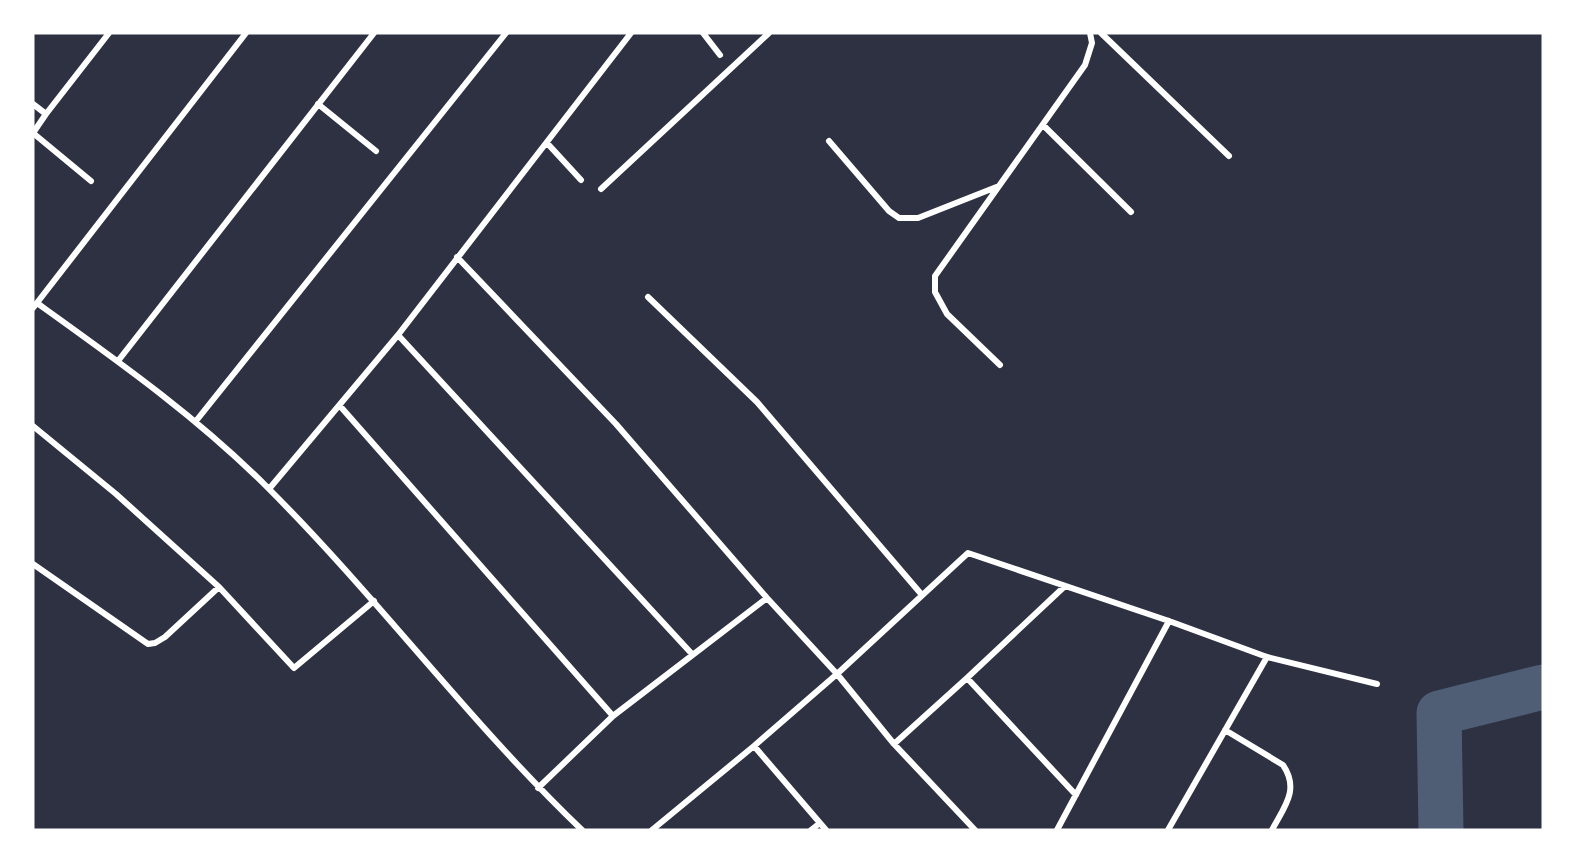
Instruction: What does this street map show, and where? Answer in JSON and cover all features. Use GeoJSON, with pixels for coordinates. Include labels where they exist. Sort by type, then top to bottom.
{"type":"FeatureCollection","features":[{"type":"Feature","properties":{"kind":"street"},"geometry":{"type":"LineString","coordinates":[[92,181],[33,133],[109,33]]}},
{"type":"Feature","properties":{"kind":"street"},"geometry":{"type":"LineString","coordinates":[[246,33],[35,306],[118,361],[196,421],[269,489],[374,601],[538,788],[582,830]]}},
{"type":"Feature","properties":{"kind":"street"},"geometry":{"type":"LineString","coordinates":[[118,361],[374,33]]}},
{"type":"Feature","properties":{"kind":"street"},"geometry":{"type":"LineString","coordinates":[[196,421],[506,33]]}},
{"type":"Feature","properties":{"kind":"street"},"geometry":{"type":"LineString","coordinates":[[269,489],[398,335],[631,33]]}},
{"type":"Feature","properties":{"kind":"street"},"geometry":{"type":"LineString","coordinates":[[703,33],[720,55]]}},
{"type":"Feature","properties":{"kind":"street"},"geometry":{"type":"LineString","coordinates":[[601,189],[769,33]]}},
{"type":"Feature","properties":{"kind":"street"},"geometry":{"type":"LineString","coordinates":[[1000,365],[947,314],[935,292],[935,276],[1085,65],[1092,43],[1090,33]]}},
{"type":"Feature","properties":{"kind":"street"},"geometry":{"type":"LineString","coordinates":[[1101,33],[1229,156]]}},
{"type":"Feature","properties":{"kind":"street"},"geometry":{"type":"LineString","coordinates":[[33,104],[46,114]]}},
{"type":"Feature","properties":{"kind":"street"},"geometry":{"type":"LineString","coordinates":[[318,104],[376,151]]}},
{"type":"Feature","properties":{"kind":"street"},"geometry":{"type":"LineString","coordinates":[[1043,125],[1131,212]]}},
{"type":"Feature","properties":{"kind":"street"},"geometry":{"type":"LineString","coordinates":[[829,141],[889,211],[899,218],[918,218],[999,186]]}},
{"type":"Feature","properties":{"kind":"street"},"geometry":{"type":"LineString","coordinates":[[547,143],[581,180]]}},
{"type":"Feature","properties":{"kind":"street"},"geometry":{"type":"LineString","coordinates":[[457,257],[616,424],[766,598],[837,674],[894,744],[975,830]]}},
{"type":"Feature","properties":{"kind":"street"},"geometry":{"type":"LineString","coordinates":[[648,297],[757,402],[922,595]]}},
{"type":"Feature","properties":{"kind":"street"},"geometry":{"type":"LineString","coordinates":[[398,335],[692,654]]}},
{"type":"Feature","properties":{"kind":"street"},"geometry":{"type":"LineString","coordinates":[[340,406],[613,716]]}},
{"type":"Feature","properties":{"kind":"street"},"geometry":{"type":"LineString","coordinates":[[33,426],[116,495],[219,587],[294,668],[374,601]]}},
{"type":"Feature","properties":{"kind":"street"},"geometry":{"type":"LineString","coordinates":[[652,830],[837,674],[968,553],[1268,657],[1377,684]]}},
{"type":"Feature","properties":{"kind":"street"},"geometry":{"type":"LineString","coordinates":[[33,564],[148,644],[165,637],[219,587]]}},
{"type":"Feature","properties":{"kind":"street"},"geometry":{"type":"LineString","coordinates":[[894,744],[1065,586]]}},
{"type":"Feature","properties":{"kind":"street"},"geometry":{"type":"LineString","coordinates":[[538,788],[613,716],[766,598]]}},
{"type":"Feature","properties":{"kind":"street"},"geometry":{"type":"LineString","coordinates":[[1057,830],[1169,621]]}},
{"type":"Feature","properties":{"kind":"street"},"geometry":{"type":"LineString","coordinates":[[1168,830],[1268,657]]}},
{"type":"Feature","properties":{"kind":"street"},"geometry":{"type":"LineString","coordinates":[[968,678],[1076,795]]}},
{"type":"Feature","properties":{"kind":"street"},"geometry":{"type":"LineString","coordinates":[[1225,730],[1283,765],[1287,772],[1292,787],[1290,795],[1272,830]]}},
{"type":"Feature","properties":{"kind":"street"},"geometry":{"type":"LineString","coordinates":[[754,746],[826,830]]}},
{"type":"Feature","properties":{"kind":"street"},"geometry":{"type":"LineString","coordinates":[[811,830],[820,823]]}},
{"type":"Feature","properties":{"kind":"waterway"},"geometry":{"type":"LineString","coordinates":[[1441,830],[1439,713],[1543,687]]}}]}
